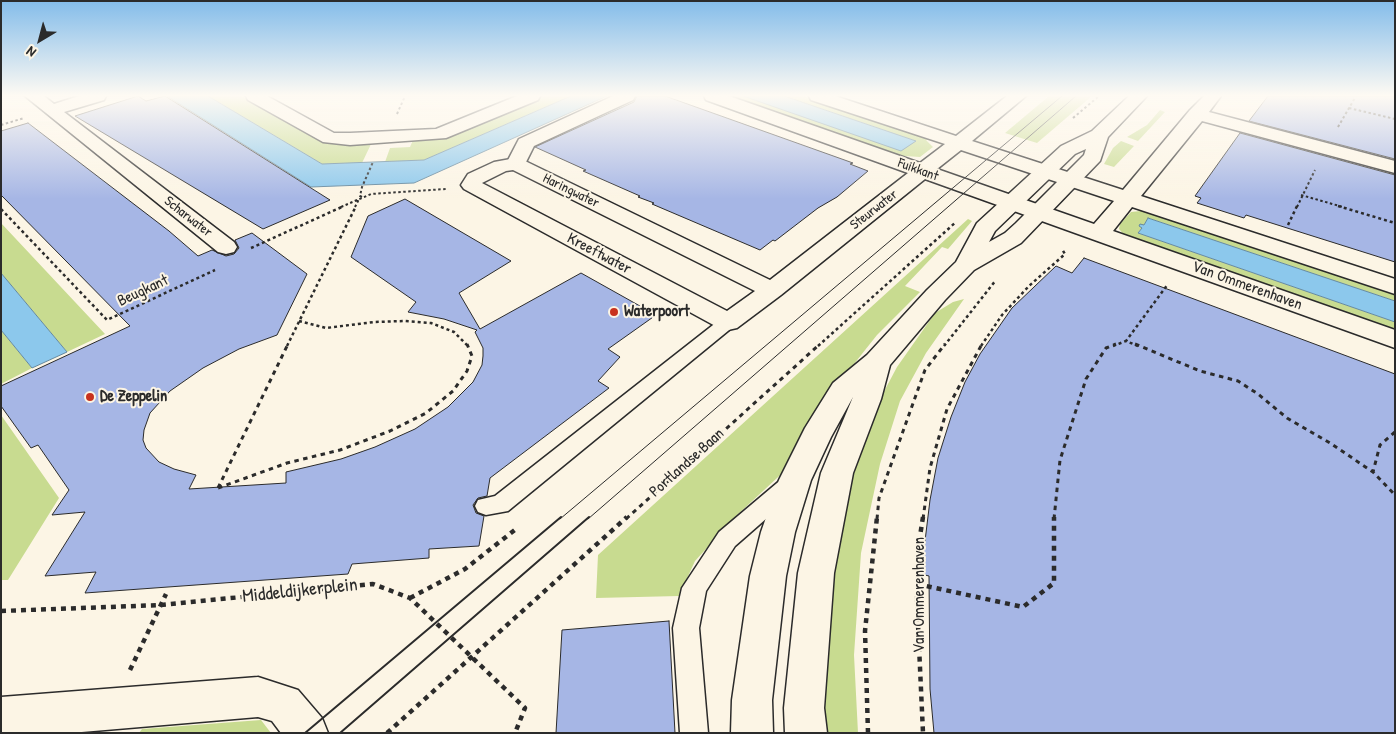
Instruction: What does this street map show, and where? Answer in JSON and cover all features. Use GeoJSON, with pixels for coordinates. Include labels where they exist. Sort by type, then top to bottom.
{"type":"FeatureCollection","features":[{"type":"Feature","properties":{"kind":"street","name":"Scharwater"},"geometry":{"type":"LineString","coordinates":[[78,130],[233,248]]}},
{"type":"Feature","properties":{"kind":"street"},"geometry":{"type":"LineString","coordinates":[[315,130],[330,138],[350,139],[439,134],[448,130]]}},
{"type":"Feature","properties":{"kind":"street"},"geometry":{"type":"LineString","coordinates":[[471,185],[475,178],[500,166],[516,164],[526,143],[553,130]]}},
{"type":"Feature","properties":{"kind":"street","name":"Fuikkant"},"geometry":{"type":"LineString","coordinates":[[807,130],[1011,203]]}},
{"type":"Feature","properties":{"kind":"street"},"geometry":{"type":"LineString","coordinates":[[920,130],[1395,287]]}},
{"type":"Feature","properties":{"kind":"street","name":"Steurwater"},"geometry":{"type":"LineString","coordinates":[[728,322],[772,290],[975,130]]}},
{"type":"Feature","properties":{"kind":"street"},"geometry":{"type":"LineString","coordinates":[[966,265],[985,228],[1068,150],[1099,135],[1104,130]]}},
{"type":"Feature","properties":{"kind":"street"},"geometry":{"type":"LineString","coordinates":[[1099,233],[1183,130]]}},
{"type":"Feature","properties":{"kind":"street"},"geometry":{"type":"LineString","coordinates":[[1257,130],[1395,167]]}},
{"type":"Feature","properties":{"kind":"street"},"geometry":{"type":"LineString","coordinates":[[752,733],[752,700],[768,576],[778,532],[795,480],[816,436],[843,390],[877,362],[936,295],[966,265],[1013,238],[1039,213],[1093,157],[1099,135]]}},
{"type":"Feature","properties":{"kind":"street","name":"Haringwater"},"geometry":{"type":"LineString","coordinates":[[516,164],[772,290]]}},
{"type":"Feature","properties":{"kind":"street","name":"Kreeftwater"},"geometry":{"type":"LineString","coordinates":[[471,185],[728,322]]}},
{"type":"Feature","properties":{"kind":"street"},"geometry":{"type":"LineString","coordinates":[[1011,203],[1039,213]]}},
{"type":"Feature","properties":{"kind":"street","name":"Van Ommerenhaven"},"geometry":{"type":"LineString","coordinates":[[1039,213],[1063,231],[1099,233],[1395,339]]}},
{"type":"Feature","properties":{"kind":"street"},"geometry":{"type":"LineString","coordinates":[[806,733],[804,708],[816,573],[837,472],[868,399],[877,362]]}},
{"type":"Feature","properties":{"kind":"street"},"geometry":{"type":"LineString","coordinates":[[1,718],[258,697],[284,704],[307,733]]}},
{"type":"Feature","properties":{"kind":"lane"},"geometry":{"type":"LineString","coordinates":[[486,506],[500,505],[728,322]]}},
{"type":"Feature","properties":{"kind":"lane"},"geometry":{"type":"LineString","coordinates":[[694,733],[686,628],[694,588],[727,540],[795,480]]}},
{"type":"Feature","properties":{"kind":"path"},"geometry":{"type":"LineString","coordinates":[[299,321],[326,328],[374,322],[405,321],[430,324],[454,332],[466,342],[472,356],[467,371],[453,391],[426,413],[390,431],[340,450],[287,463],[218,488],[299,321],[360,198],[362,186],[374,161]]}},
{"type":"Feature","properties":{"kind":"path"},"geometry":{"type":"LineString","coordinates":[[233,248],[249,249],[371,194],[441,190],[471,185]]}},
{"type":"Feature","properties":{"kind":"path","name":"Portlandse Baan"},"geometry":{"type":"LineString","coordinates":[[387,733],[987,194]]}},
{"type":"Feature","properties":{"kind":"path"},"geometry":{"type":"LineString","coordinates":[[1300,195],[1395,223]]}},
{"type":"Feature","properties":{"kind":"path","name":"Beugkant"},"geometry":{"type":"LineString","coordinates":[[1,209],[107,320],[230,263],[233,248]]}},
{"type":"Feature","properties":{"kind":"path","name":"Van Ommerenhaven"},"geometry":{"type":"LineString","coordinates":[[923,733],[917,584],[918,549],[930,468],[947,409],[978,350],[1002,315],[1037,279],[1065,254],[1063,231]]}},
{"type":"Feature","properties":{"kind":"path"},"geometry":{"type":"LineString","coordinates":[[868,733],[865,630],[879,498],[925,370],[996,279]]}},
{"type":"Feature","properties":{"kind":"path"},"geometry":{"type":"LineString","coordinates":[[917,584],[1023,608],[1054,583],[1053,530],[1060,460],[1086,379],[1106,348],[1126,341],[1165,288]]}},
{"type":"Feature","properties":{"kind":"path"},"geometry":{"type":"LineString","coordinates":[[1126,341],[1200,371],[1238,381],[1258,394],[1287,418],[1330,443],[1373,472],[1395,495]]}},
{"type":"Feature","properties":{"kind":"path"},"geometry":{"type":"LineString","coordinates":[[1373,472],[1380,445],[1395,432]]}},
{"type":"Feature","properties":{"kind":"path","name":"Middeldijkerplein"},"geometry":{"type":"LineString","coordinates":[[1,611],[160,605],[373,584],[410,598],[525,708],[515,733]]}},
{"type":"Feature","properties":{"kind":"path"},"geometry":{"type":"LineString","coordinates":[[112,708],[166,594]]}},
{"type":"Feature","properties":{"kind":"green space"},"geometry":{"type":"Polygon","coordinates":[[[265,130],[303,130],[324,142],[372,142],[362,163],[322,164],[265,130]]]}},
{"type":"Feature","properties":{"kind":"green space"},"geometry":{"type":"Polygon","coordinates":[[[460,130],[492,130],[424,160],[385,162],[390,148],[410,147],[413,140],[444,137],[460,130]]]}},
{"type":"Feature","properties":{"kind":"green space"},"geometry":{"type":"Polygon","coordinates":[[[820,130],[875,130],[916,141],[884,130],[906,130],[929,138],[926,140],[933,147],[920,157],[905,156],[901,159],[820,130]]]}},
{"type":"Feature","properties":{"kind":"green space"},"geometry":{"type":"Polygon","coordinates":[[[1008,130],[1052,130],[1037,143],[1005,133],[1008,130]]]}},
{"type":"Feature","properties":{"kind":"green space"},"geometry":{"type":"Polygon","coordinates":[[[1138,130],[1148,130],[1138,141],[1127,137],[1138,130]]]}},
{"type":"Feature","properties":{"kind":"green space"},"geometry":{"type":"Polygon","coordinates":[[[1121,141],[1134,146],[1114,167],[1104,164],[1113,148],[1121,141]]]}},
{"type":"Feature","properties":{"kind":"green space"},"geometry":{"type":"Polygon","coordinates":[[[1131,212],[1156,213],[1395,292],[1395,301],[1148,218],[1144,225],[1139,226],[1142,227],[1138,233],[1395,322],[1395,332],[1126,237],[1119,229],[1120,224],[1131,212]]]}},
{"type":"Feature","properties":{"kind":"green space"},"geometry":{"type":"Polygon","coordinates":[[[968,219],[972,221],[948,249],[942,247],[905,286],[920,292],[877,335],[827,398],[790,466],[736,516],[695,561],[679,596],[596,598],[598,555],[968,219]]]}},
{"type":"Feature","properties":{"kind":"green space"},"geometry":{"type":"Polygon","coordinates":[[[1,223],[105,334],[67,352],[1,273],[1,223]]]}},
{"type":"Feature","properties":{"kind":"green space"},"geometry":{"type":"Polygon","coordinates":[[[964,299],[926,353],[900,401],[880,464],[861,553],[854,655],[858,733],[819,733],[825,611],[842,491],[862,433],[897,367],[935,313],[953,302],[964,299]]]}},
{"type":"Feature","properties":{"kind":"green space"},"geometry":{"type":"Polygon","coordinates":[[[1,330],[32,368],[1,384],[1,330]]]}},
{"type":"Feature","properties":{"kind":"green space"},"geometry":{"type":"Polygon","coordinates":[[[1,415],[59,498],[8,580],[1,580],[1,415]]]}},
{"type":"Feature","properties":{"kind":"green space"},"geometry":{"type":"Polygon","coordinates":[[[261,720],[271,733],[139,733],[142,729],[261,720]]]}},
{"type":"Feature","properties":{"kind":"water"},"geometry":{"type":"Polygon","coordinates":[[[221,130],[265,130],[322,164],[424,160],[492,130],[531,130],[414,183],[311,187],[221,130]]]}},
{"type":"Feature","properties":{"kind":"water"},"geometry":{"type":"Polygon","coordinates":[[[841,130],[884,130],[916,141],[901,151],[841,130]]]}},
{"type":"Feature","properties":{"kind":"water"},"geometry":{"type":"Polygon","coordinates":[[[1148,218],[1395,301],[1395,322],[1138,233],[1142,228],[1139,226],[1140,224],[1144,225],[1148,218]]]}},
{"type":"Feature","properties":{"kind":"water"},"geometry":{"type":"Polygon","coordinates":[[[1,273],[67,352],[32,368],[1,330],[1,273]]]}},
{"type":"Feature","properties":{"kind":"building"},"geometry":{"type":"Polygon","coordinates":[[[37,130],[169,231],[198,256],[212,250],[226,256],[234,254],[239,248],[235,240],[252,233],[307,274],[277,335],[239,349],[203,368],[170,391],[150,413],[144,430],[143,440],[146,448],[159,462],[174,469],[196,475],[189,489],[286,483],[286,472],[341,459],[375,447],[415,429],[448,407],[473,382],[482,365],[483,356],[483,348],[475,332],[477,330],[444,319],[408,312],[416,302],[351,257],[368,216],[405,199],[511,261],[459,293],[480,329],[581,273],[656,315],[608,349],[620,357],[598,381],[609,388],[490,478],[487,496],[478,498],[473,505],[476,513],[484,516],[479,546],[429,549],[429,558],[352,564],[348,574],[85,593],[96,572],[45,576],[85,512],[52,515],[69,490],[38,445],[31,448],[1,406],[1,386],[130,326],[1,195],[1,131],[37,130]]]}},
{"type":"Feature","properties":{"kind":"building"},"geometry":{"type":"Polygon","coordinates":[[[99,130],[219,130],[330,200],[263,229],[99,130]]]}},
{"type":"Feature","properties":{"kind":"building"},"geometry":{"type":"Polygon","coordinates":[[[572,130],[761,130],[853,163],[850,164],[868,171],[837,197],[818,208],[775,241],[773,240],[760,250],[652,204],[654,203],[535,147],[572,130]]]}},
{"type":"Feature","properties":{"kind":"building"},"geometry":{"type":"Polygon","coordinates":[[[1285,130],[1395,130],[1395,159],[1285,130]]]}},
{"type":"Feature","properties":{"kind":"building"},"geometry":{"type":"Polygon","coordinates":[[[1240,133],[1395,175],[1395,262],[1246,215],[1244,218],[1197,203],[1201,198],[1195,196],[1240,133]]]}},
{"type":"Feature","properties":{"kind":"building"},"geometry":{"type":"Polygon","coordinates":[[[1084,258],[1395,374],[1395,733],[934,733],[930,689],[929,576],[921,574],[930,500],[938,458],[965,382],[980,354],[1012,308],[1056,266],[1072,273],[1084,258]]]}},
{"type":"Feature","properties":{"kind":"building"},"geometry":{"type":"Polygon","coordinates":[[[669,621],[675,733],[556,733],[562,630],[669,621]]]}},
{"type":"Feature","properties":{"kind":"tram line"},"geometry":{"type":"LineString","coordinates":[[560,519],[1021,130]]}},
{"type":"Feature","properties":{"kind":"tram line"},"geometry":{"type":"LineString","coordinates":[[588,519],[1036,130]]}},
{"type":"Feature","properties":{"kind":"tram line"},"geometry":{"type":"LineString","coordinates":[[305,733],[561,517]]}},
{"type":"Feature","properties":{"kind":"tram line"},"geometry":{"type":"LineString","coordinates":[[340,733],[589,517]]}},
{"type":"Feature","properties":{"kind":"place","name":"Waterpoort"},"geometry":{"type":"Point","coordinates":[614,312]}},
{"type":"Feature","properties":{"kind":"place","name":"De Zeppelin"},"geometry":{"type":"Point","coordinates":[90,397]}}]}
